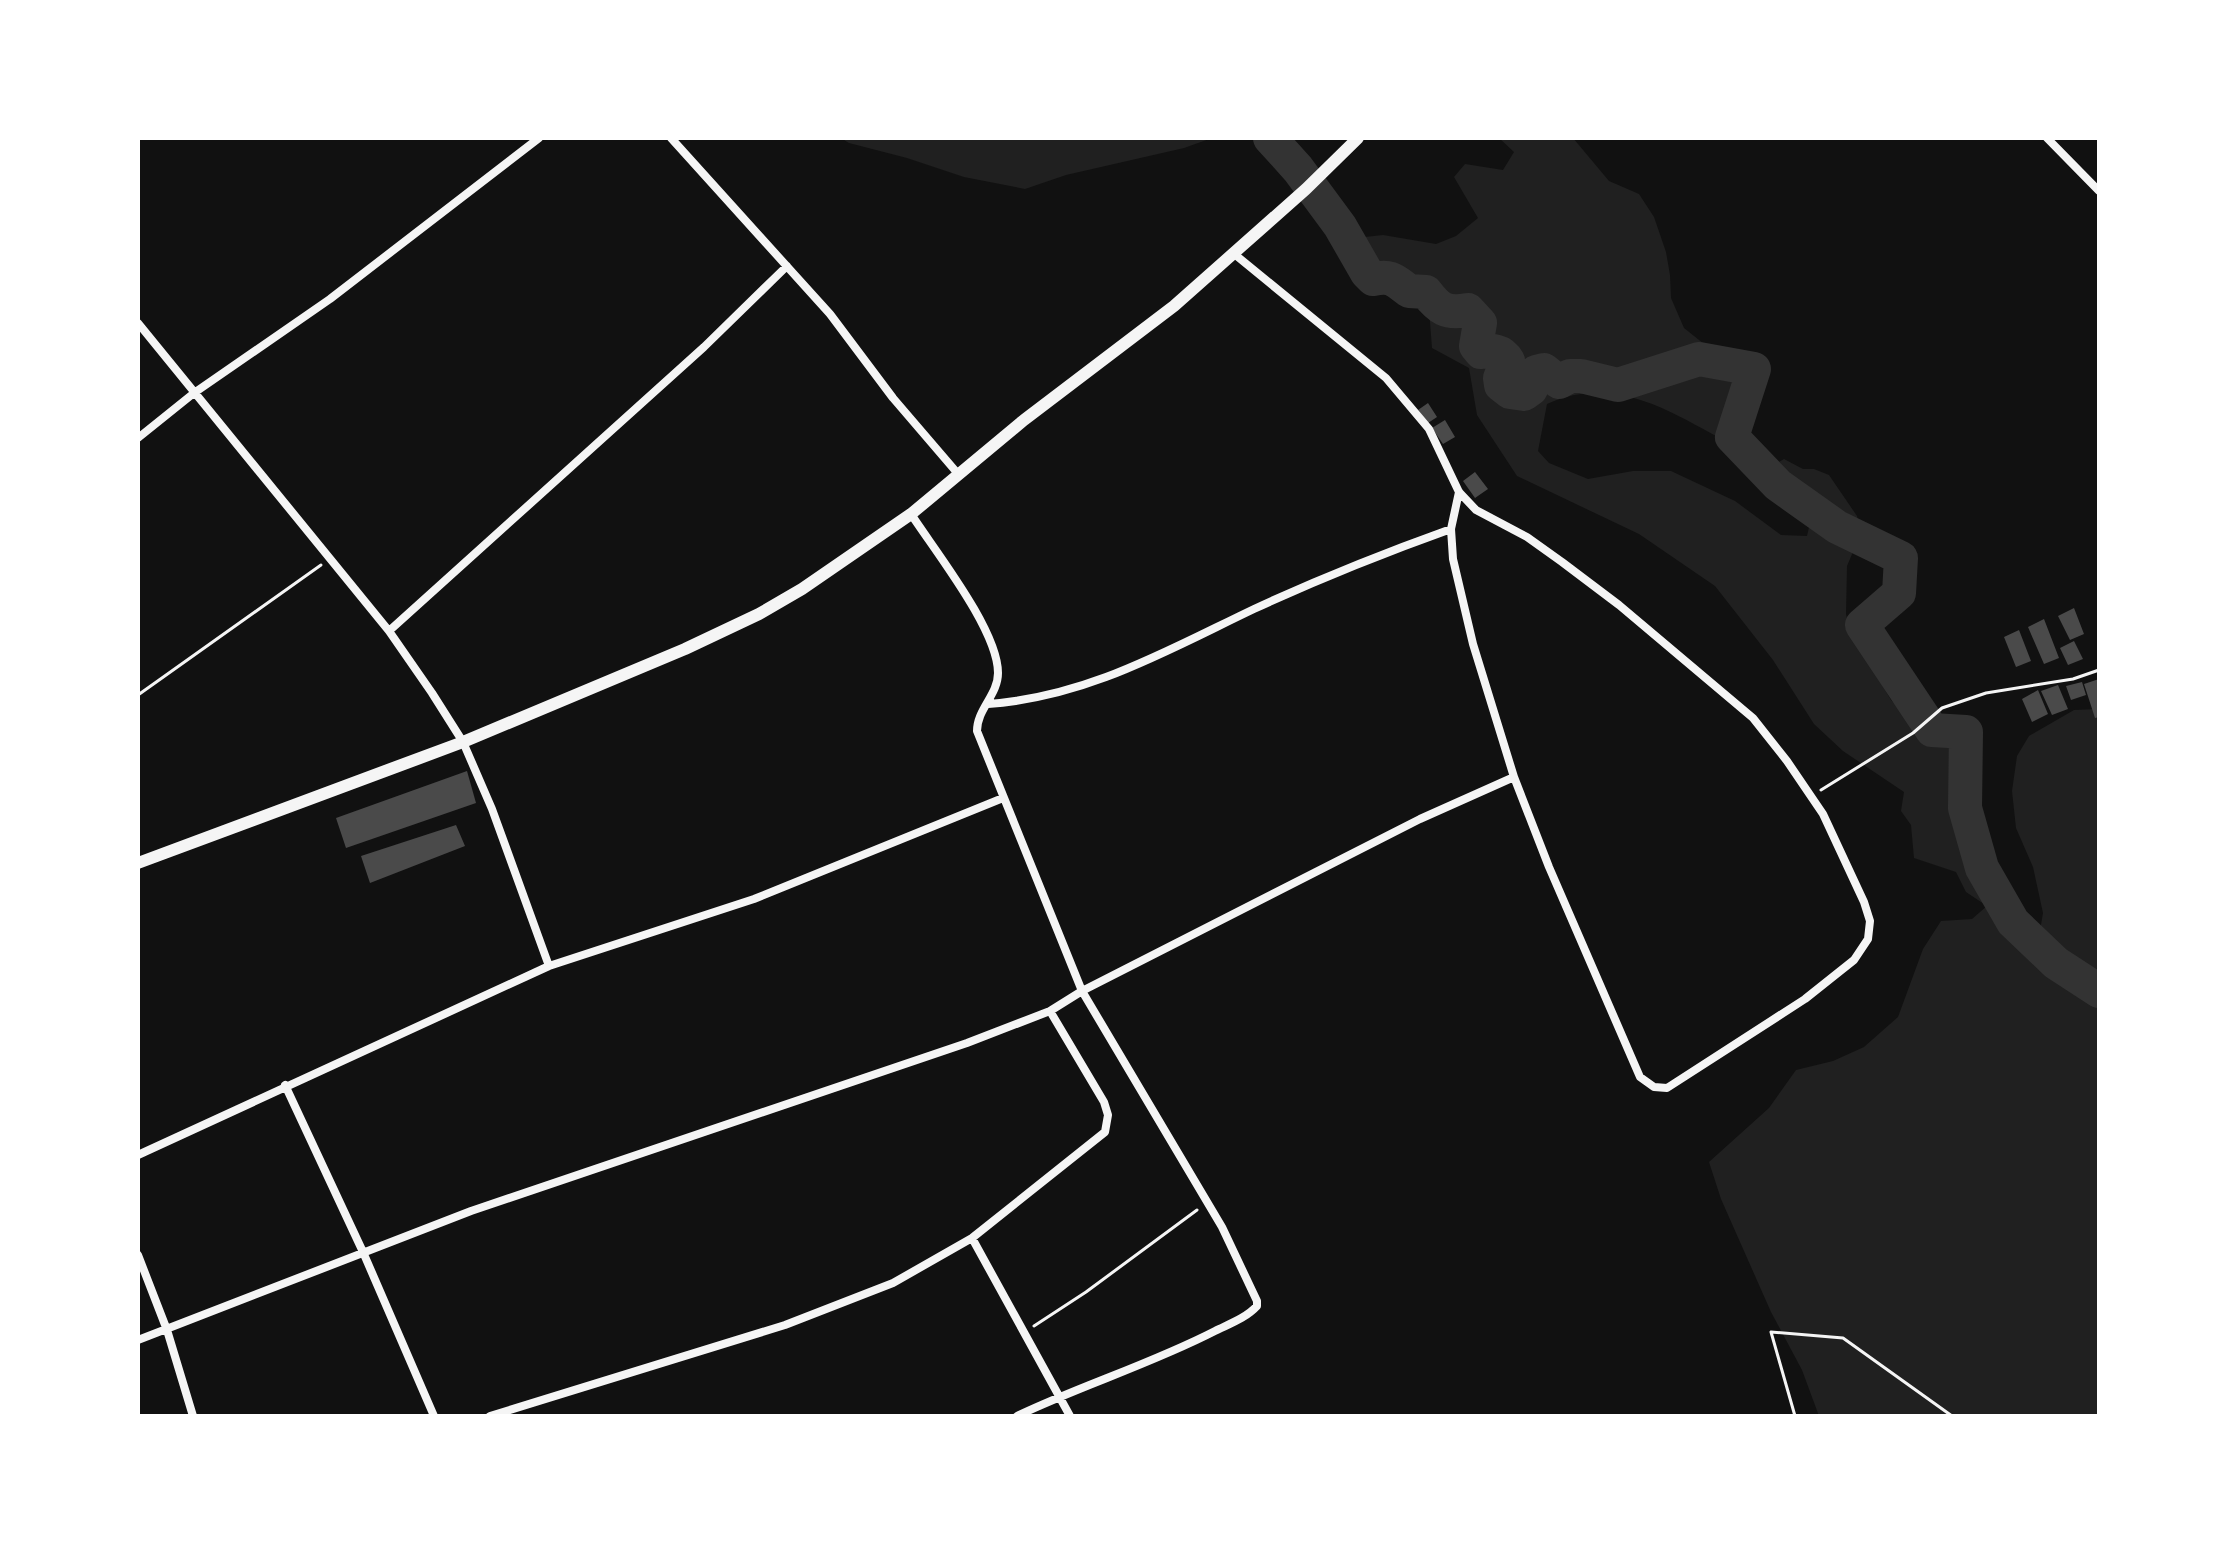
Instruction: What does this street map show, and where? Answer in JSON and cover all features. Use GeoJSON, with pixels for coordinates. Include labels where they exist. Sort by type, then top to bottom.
{"type":"FeatureCollection","features":[{"type":"Feature","properties":{"kind":"street"},"geometry":{"type":"LineString","coordinates":[[138,438],[194,393],[330,299],[539,138]]}},
{"type":"Feature","properties":{"kind":"street"},"geometry":{"type":"LineString","coordinates":[[671,138],[830,314],[893,398],[959,475]]}},
{"type":"Feature","properties":{"kind":"street"},"geometry":{"type":"LineString","coordinates":[[138,863],[463,742],[685,649],[759,614],[841,564],[911,514],[1024,420],[1174,306],[1306,189],[1358,138]]}},
{"type":"Feature","properties":{"kind":"street"},"geometry":{"type":"LineString","coordinates":[[2047,138],[2099,191]]}},
{"type":"Feature","properties":{"kind":"street"},"geometry":{"type":"LineString","coordinates":[[1233,253],[1386,378],[1429,429],[1459,492],[1476,510],[1527,537],[1562,562],[1753,718],[1823,814],[1864,902],[1870,921],[1868,939],[1854,960],[1839,974],[1667,1088],[1654,1087],[1640,1077],[1549,867],[1514,777],[1461,599],[1453,559],[1451,529],[1459,492]]}},
{"type":"Feature","properties":{"kind":"street"},"geometry":{"type":"LineString","coordinates":[[389,631],[704,347],[787,266]]}},
{"type":"Feature","properties":{"kind":"street"},"geometry":{"type":"LineString","coordinates":[[138,323],[389,631],[463,742],[492,809],[549,966]]}},
{"type":"Feature","properties":{"kind":"street"},"geometry":{"type":"LineString","coordinates":[[911,514],[963,592],[993,647],[998,675],[993,695],[977,721],[977,731],[1082,991],[1207,1202],[1255,1294],[1257,1306],[1246,1315],[1151,1362],[1017,1416]]}},
{"type":"Feature","properties":{"kind":"street"},"geometry":{"type":"LineString","coordinates":[[988,704],[1027,701],[1128,670],[1329,575],[1451,529]]}},
{"type":"Feature","properties":{"kind":"street"},"geometry":{"type":"LineString","coordinates":[[138,1340],[471,1211],[954,1048],[1050,1011],[1082,991],[1420,819],[1514,777]]}},
{"type":"Feature","properties":{"kind":"street"},"geometry":{"type":"LineString","coordinates":[[138,1155],[549,966],[754,899],[1003,798]]}},
{"type":"Feature","properties":{"kind":"street"},"geometry":{"type":"LineString","coordinates":[[490,1416],[785,1325],[893,1283],[972,1238],[1105,1132],[1108,1115],[1104,1102],[1050,1011]]}},
{"type":"Feature","properties":{"kind":"street"},"geometry":{"type":"LineString","coordinates":[[285,1085],[363,1252],[434,1416]]}},
{"type":"Feature","properties":{"kind":"street"},"geometry":{"type":"LineString","coordinates":[[972,1238],[1070,1416]]}},
{"type":"Feature","properties":{"kind":"street"},"geometry":{"type":"LineString","coordinates":[[138,1255],[167,1330],[193,1416]]}},
{"type":"Feature","properties":{"kind":"path"},"geometry":{"type":"LineString","coordinates":[[138,695],[330,558]]}},
{"type":"Feature","properties":{"kind":"path"},"geometry":{"type":"LineString","coordinates":[[1811,796],[1913,733],[1942,708],[1986,693],[2073,679],[2099,670]]}},
{"type":"Feature","properties":{"kind":"path"},"geometry":{"type":"LineString","coordinates":[[1024,1332],[1146,1249],[1207,1202]]}},
{"type":"Feature","properties":{"kind":"path"},"geometry":{"type":"LineString","coordinates":[[1795,1416],[1771,1332],[1843,1338],[1952,1416]]}},
{"type":"Feature","properties":{"kind":"shaded area"},"geometry":{"type":"Polygon","coordinates":[[[841,138],[1212,138],[1184,148],[1066,175],[1025,189],[964,177],[841,138]]]}},
{"type":"Feature","properties":{"kind":"shaded area"},"geometry":{"type":"Polygon","coordinates":[[[1499,138],[1573,138],[1609,181],[1639,194],[1654,217],[1666,252],[1671,298],[1684,328],[1753,383],[1758,400],[1751,427],[1738,448],[1646,402],[1623,395],[1573,395],[1547,404],[1538,451],[1549,463],[1588,479],[1633,471],[1671,471],[1735,501],[1781,535],[1807,536],[1811,519],[1783,489],[1774,465],[1784,459],[1803,469],[1814,469],[1829,475],[1857,516],[1861,533],[1847,566],[1846,614],[1849,630],[1891,700],[1912,722],[1965,750],[1977,780],[1983,880],[2004,901],[2024,942],[2039,936],[2043,913],[2033,867],[2016,828],[2012,791],[2017,756],[2029,736],[2074,710],[2099,709],[2099,1416],[1819,1416],[1802,1370],[1771,1312],[1721,1199],[1709,1162],[1769,1108],[1796,1070],[1833,1061],[1864,1047],[1898,1017],[1923,949],[1941,921],[1972,919],[1987,906],[1966,892],[1956,872],[1914,858],[1911,825],[1901,811],[1904,792],[1843,751],[1814,724],[1773,660],[1715,586],[1639,534],[1517,476],[1477,415],[1469,368],[1432,348],[1429,309],[1400,289],[1362,280],[1335,230],[1336,217],[1355,222],[1365,237],[1383,235],[1436,244],[1456,236],[1478,218],[1454,177],[1465,164],[1503,170],[1514,152],[1499,138]]]}},
{"type":"Feature","properties":{"kind":"building"},"geometry":{"type":"Polygon","coordinates":[[[1428,403],[1437,417],[1428,423],[1418,410],[1428,403]]]}},
{"type":"Feature","properties":{"kind":"building"},"geometry":{"type":"Polygon","coordinates":[[[1445,420],[1455,437],[1443,444],[1432,428],[1445,420]]]}},
{"type":"Feature","properties":{"kind":"building"},"geometry":{"type":"Polygon","coordinates":[[[1475,472],[1488,489],[1475,498],[1463,481],[1475,472]]]}},
{"type":"Feature","properties":{"kind":"building"},"geometry":{"type":"Polygon","coordinates":[[[2074,608],[2084,634],[2070,640],[2058,616],[2074,608]]]}},
{"type":"Feature","properties":{"kind":"building"},"geometry":{"type":"Polygon","coordinates":[[[2044,619],[2059,658],[2044,664],[2028,627],[2044,619]]]}},
{"type":"Feature","properties":{"kind":"building"},"geometry":{"type":"Polygon","coordinates":[[[2019,630],[2031,661],[2016,667],[2004,637],[2019,630]]]}},
{"type":"Feature","properties":{"kind":"building"},"geometry":{"type":"Polygon","coordinates":[[[2074,641],[2083,659],[2068,665],[2060,648],[2074,641]]]}},
{"type":"Feature","properties":{"kind":"building"},"geometry":{"type":"Polygon","coordinates":[[[2099,679],[2099,717],[2095,718],[2084,684],[2099,679]]]}},
{"type":"Feature","properties":{"kind":"building"},"geometry":{"type":"Polygon","coordinates":[[[2082,682],[2086,695],[2071,700],[2066,686],[2082,682]]]}},
{"type":"Feature","properties":{"kind":"building"},"geometry":{"type":"Polygon","coordinates":[[[2058,685],[2068,709],[2052,715],[2041,691],[2058,685]]]}},
{"type":"Feature","properties":{"kind":"building"},"geometry":{"type":"Polygon","coordinates":[[[2038,690],[2048,714],[2032,722],[2022,699],[2038,690]]]}},
{"type":"Feature","properties":{"kind":"building"},"geometry":{"type":"Polygon","coordinates":[[[467,771],[476,803],[346,848],[336,818],[467,771]]]}},
{"type":"Feature","properties":{"kind":"building"},"geometry":{"type":"Polygon","coordinates":[[[456,825],[465,846],[370,883],[361,856],[456,825]]]}},
{"type":"Feature","properties":{"kind":"waterway"},"geometry":{"type":"LineString","coordinates":[[1270,138],[1298,169],[1340,226],[1373,279],[1389,278],[1409,291],[1426,292],[1435,303],[1448,311],[1468,310],[1480,323],[1476,346],[1481,352],[1493,351],[1506,357],[1508,361],[1500,378],[1501,385],[1510,392],[1524,394],[1531,389],[1536,372],[1544,370],[1559,382],[1570,376],[1581,376],[1618,385],[1699,359],[1754,369],[1732,437],[1778,485],[1837,527],[1901,558],[1899,593],[1862,625],[1932,730],[1966,732],[1965,808],[1982,868],[2013,922],[2056,963],[2099,991]]}}]}
